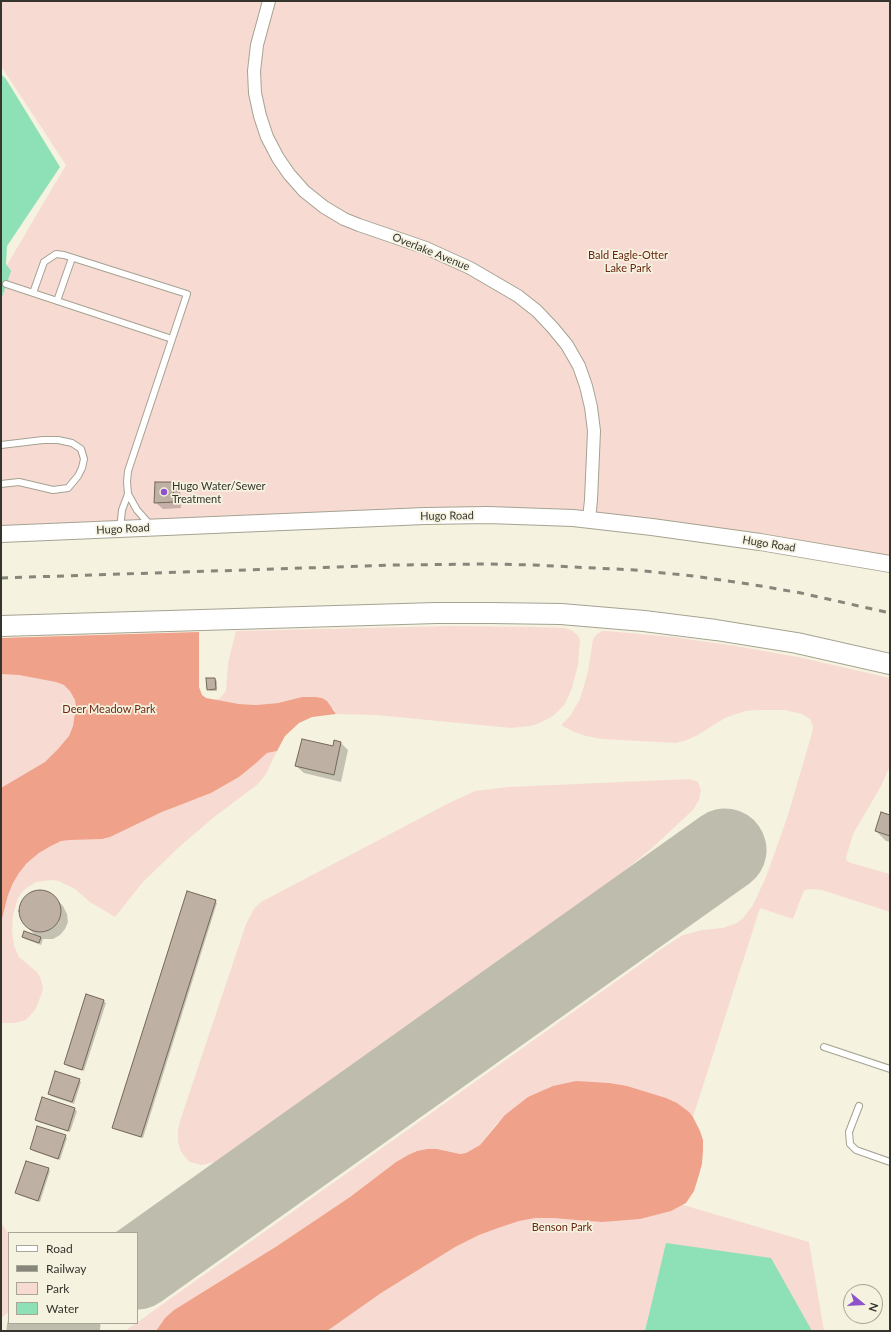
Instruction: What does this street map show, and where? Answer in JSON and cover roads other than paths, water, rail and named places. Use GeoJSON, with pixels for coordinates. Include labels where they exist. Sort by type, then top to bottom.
{"type":"FeatureCollection","features":[{"type":"Feature","properties":{"kind":"main road"},"geometry":{"type":"LineString","coordinates":[[1,626],[436,614],[562,614],[644,621],[716,630],[808,646],[890,664]]}},
{"type":"Feature","properties":{"kind":"street","name":"Overlake Avenue"},"geometry":{"type":"LineString","coordinates":[[269,1],[257,45],[254,71],[260,116],[267,137],[278,158],[289,174],[304,191],[324,207],[344,219],[426,248],[470,268],[518,296],[537,311],[553,328],[567,345],[579,366],[592,407],[594,438],[589,519]]}},
{"type":"Feature","properties":{"kind":"street","name":"Hugo Road"},"geometry":{"type":"LineString","coordinates":[[1,534],[441,516],[589,519],[760,542],[890,564]]}},
{"type":"Feature","properties":{"kind":"lane"},"geometry":{"type":"LineString","coordinates":[[33,293],[44,262],[56,254],[187,294],[131,462],[127,482],[128,494],[122,510],[120,529]]}},
{"type":"Feature","properties":{"kind":"lane"},"geometry":{"type":"LineString","coordinates":[[57,301],[72,258]]}},
{"type":"Feature","properties":{"kind":"lane"},"geometry":{"type":"LineString","coordinates":[[6,284],[172,339]]}},
{"type":"Feature","properties":{"kind":"lane"},"geometry":{"type":"LineString","coordinates":[[1,445],[43,440],[58,440],[72,443],[81,449],[84,459],[78,476],[68,488],[53,490],[19,482],[1,484]]}},
{"type":"Feature","properties":{"kind":"lane"},"geometry":{"type":"LineString","coordinates":[[128,494],[138,510],[153,528]]}},
{"type":"Feature","properties":{"kind":"lane"},"geometry":{"type":"LineString","coordinates":[[824,1047],[890,1069]]}},
{"type":"Feature","properties":{"kind":"lane"},"geometry":{"type":"LineString","coordinates":[[859,1106],[849,1132],[850,1144],[856,1150],[890,1162]]}},
{"type":"Feature","properties":{"kind":"water"},"geometry":{"type":"Polygon","coordinates":[[[1,74],[6,79],[60,167],[7,246],[6,264],[11,271],[1,300],[1,74]]]}},
{"type":"Feature","properties":{"kind":"water"},"geometry":{"type":"Polygon","coordinates":[[[666,1243],[771,1258],[812,1331],[645,1331],[666,1243]]]}},
{"type":"Feature","properties":{"kind":"railway"},"geometry":{"type":"LineString","coordinates":[[1,578],[396,565],[533,565],[635,570],[693,576],[801,593],[890,613]]}},
{"type":"Feature","properties":{"kind":"place","name":"Hugo Water/Sewer Treatment"},"geometry":{"type":"Point","coordinates":[164,492]}},
{"type":"Feature","properties":{"kind":"park label","name":"Bald Eagle-Otter Lake Park"},"geometry":{"type":"Point","coordinates":[628,261]}},
{"type":"Feature","properties":{"kind":"park label","name":"Deer Meadow Park"},"geometry":{"type":"Point","coordinates":[109,709]}},
{"type":"Feature","properties":{"kind":"park label","name":"Benson Park"},"geometry":{"type":"Point","coordinates":[562,1227]}}]}
